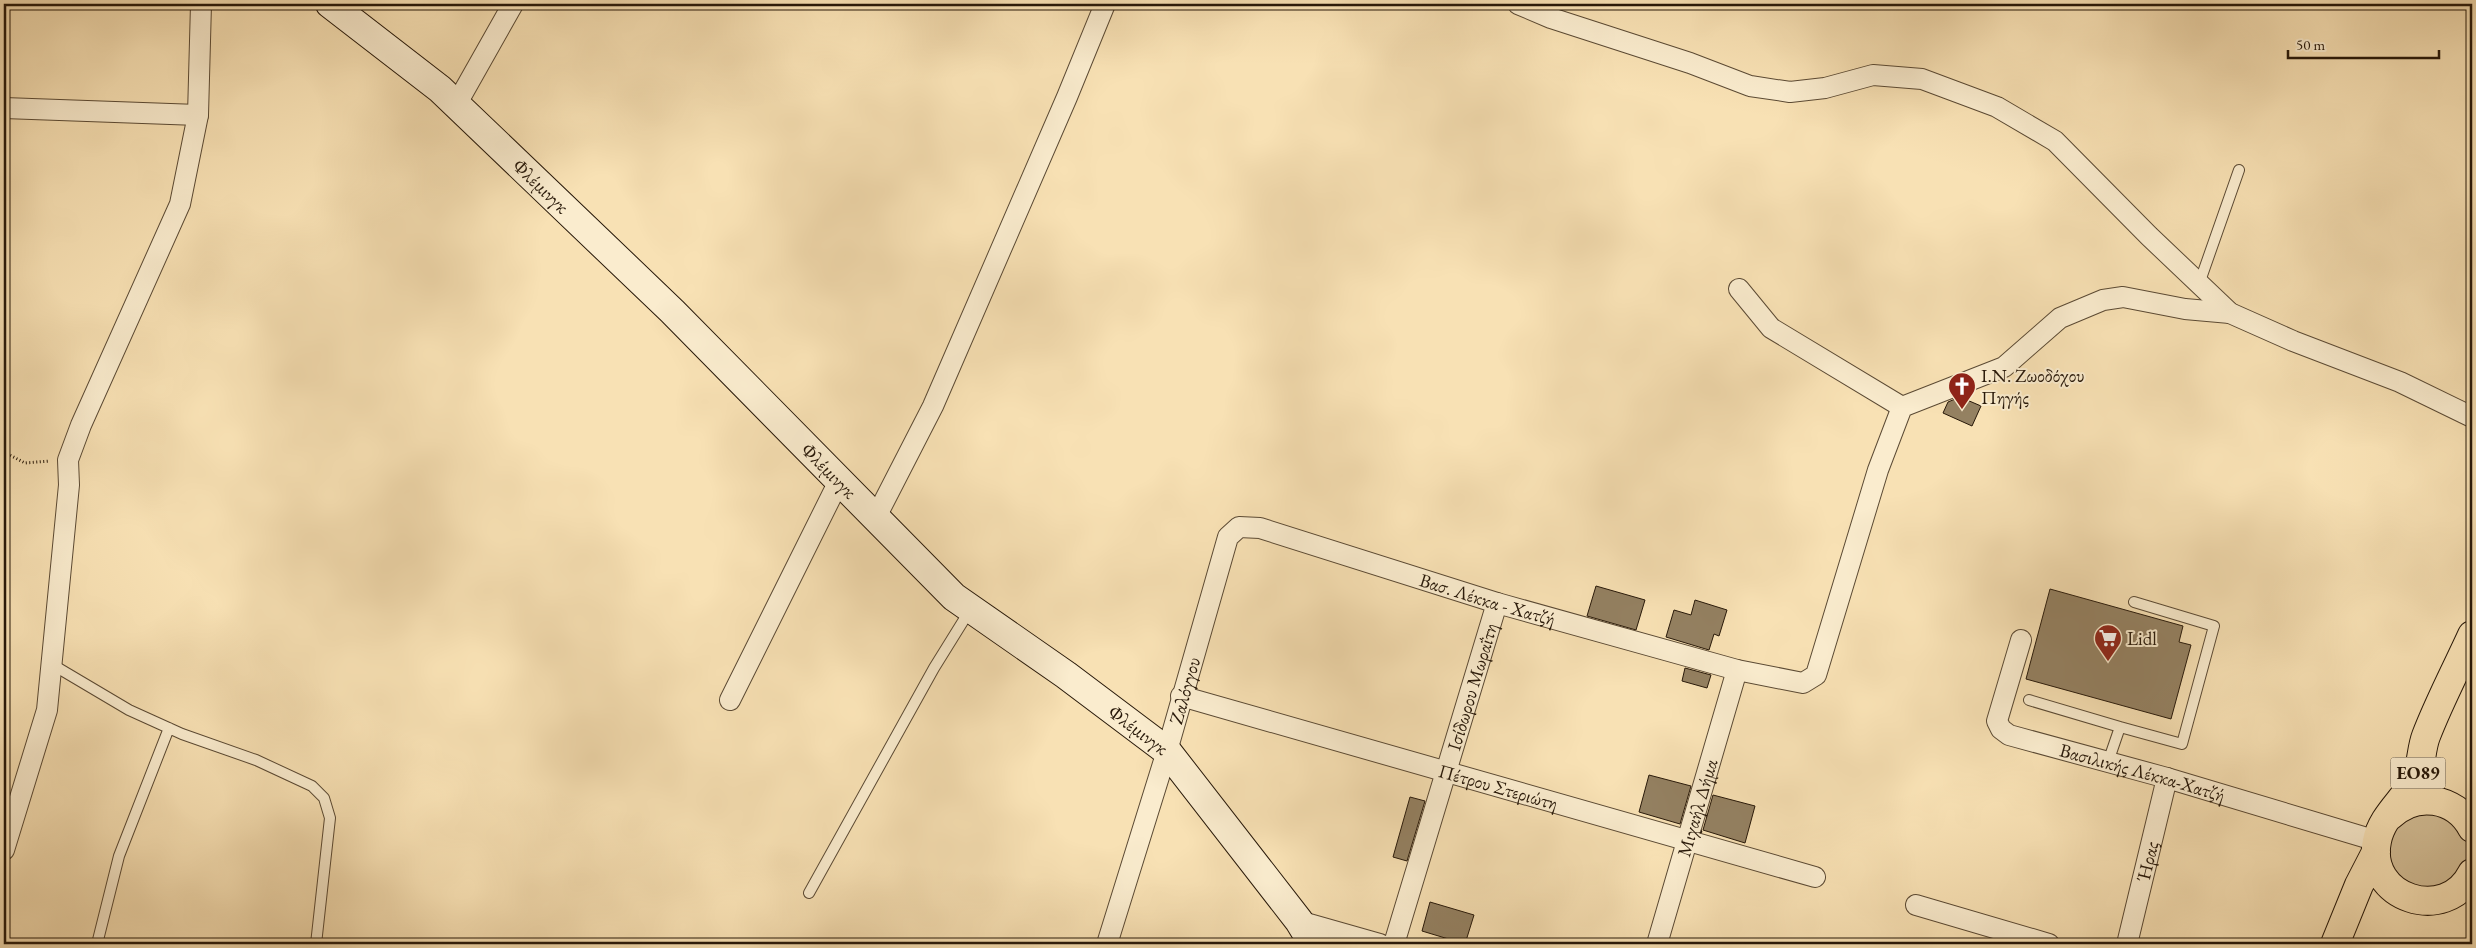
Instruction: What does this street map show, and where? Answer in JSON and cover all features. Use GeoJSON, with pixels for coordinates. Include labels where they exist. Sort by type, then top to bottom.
{"type":"FeatureCollection","features":[{"type":"Feature","properties":{"kind":"main road","name":"ΕΟ89"},"geometry":{"type":"LineString","coordinates":[[2379,838],[2415,779],[2420,768],[2423,744],[2472,635]]}},
{"type":"Feature","properties":{"kind":"main road","name":"ΕΟ89"},"geometry":{"type":"LineString","coordinates":[[2435,716],[2433,768],[2437,784],[2464,819]]}},
{"type":"Feature","properties":{"kind":"main road","name":"ΕΟ89"},"geometry":{"type":"LineString","coordinates":[[2340,932],[2379,838],[2395,811],[2408,803],[2431,800],[2464,819]]}},
{"type":"Feature","properties":{"kind":"main road"},"geometry":{"type":"LineString","coordinates":[[2379,838],[2379,868],[2388,883],[2405,896],[2416,900]]}},
{"type":"Feature","properties":{"kind":"main road","name":"ΕΟ89"},"geometry":{"type":"LineString","coordinates":[[2340,932],[2354,908],[2373,897],[2395,896],[2434,901],[2468,882]]}},
{"type":"Feature","properties":{"kind":"street"},"geometry":{"type":"LineString","coordinates":[[4,850],[47,710],[53,665],[69,485],[68,460],[81,425],[180,204],[198,115],[201,4]]}},
{"type":"Feature","properties":{"kind":"street","name":"Φλέμινγκ"},"geometry":{"type":"LineString","coordinates":[[330,4],[440,89],[672,311],[924,567],[971,610],[1066,675],[1167,751],[1306,933]]}},
{"type":"Feature","properties":{"kind":"street"},"geometry":{"type":"LineString","coordinates":[[456,105],[513,4]]}},
{"type":"Feature","properties":{"kind":"street"},"geometry":{"type":"LineString","coordinates":[[876,517],[933,406],[1063,106],[1104,4]]}},
{"type":"Feature","properties":{"kind":"street"},"geometry":{"type":"LineString","coordinates":[[1518,4],[1560,21],[1690,63],[1750,86],[1790,92],[1825,88],[1873,75],[1922,79],[1997,107],[2055,141],[2230,313]]}},
{"type":"Feature","properties":{"kind":"street"},"geometry":{"type":"LineString","coordinates":[[4,108],[198,115]]}},
{"type":"Feature","properties":{"kind":"street"},"geometry":{"type":"LineString","coordinates":[[1739,289],[1771,328],[1902,407],[2004,367],[2060,318],[2103,300],[2123,298],[2230,313],[2293,341],[2400,382],[2472,417]]}},
{"type":"Feature","properties":{"kind":"street","name":"Βασ. Λέκκα - Χατζή"},"geometry":{"type":"LineString","coordinates":[[1239,527],[1260,528],[1498,603],[1737,670],[1803,683],[1816,674],[1876,479],[1902,407]]}},
{"type":"Feature","properties":{"kind":"street"},"geometry":{"type":"LineString","coordinates":[[730,700],[839,481]]}},
{"type":"Feature","properties":{"kind":"street","name":"Ζαλόγγου"},"geometry":{"type":"LineString","coordinates":[[1107,944],[1167,751],[1181,696],[1228,537],[1239,527]]}},
{"type":"Feature","properties":{"kind":"street","name":"Ισίδωρου Μωραΐτη"},"geometry":{"type":"LineString","coordinates":[[1394,944],[1498,603]]}},
{"type":"Feature","properties":{"kind":"street","name":"Βασιλικής Λέκκα-Χατζή"},"geometry":{"type":"LineString","coordinates":[[2021,640],[1997,721],[2001,729],[2009,735],[2379,838]]}},
{"type":"Feature","properties":{"kind":"street","name":"Μιχαήλ Δήμα"},"geometry":{"type":"LineString","coordinates":[[1657,944],[1737,670]]}},
{"type":"Feature","properties":{"kind":"street","name":"Πέτρου Στεριώτη"},"geometry":{"type":"LineString","coordinates":[[1181,696],[1814,877]]}},
{"type":"Feature","properties":{"kind":"street","name":"Ήρας"},"geometry":{"type":"LineString","coordinates":[[2127,944],[2167,778]]}},
{"type":"Feature","properties":{"kind":"street"},"geometry":{"type":"LineString","coordinates":[[1916,905],[2049,944]]}},
{"type":"Feature","properties":{"kind":"street"},"geometry":{"type":"LineString","coordinates":[[1306,933],[1380,944]]}},
{"type":"Feature","properties":{"kind":"lane"},"geometry":{"type":"LineString","coordinates":[[2199,284],[2238,170]]}},
{"type":"Feature","properties":{"kind":"lane"},"geometry":{"type":"LineString","coordinates":[[2029,700],[2182,744],[2214,626],[2134,602]]}},
{"type":"Feature","properties":{"kind":"lane"},"geometry":{"type":"LineString","coordinates":[[809,893],[934,668],[971,610]]}},
{"type":"Feature","properties":{"kind":"lane"},"geometry":{"type":"LineString","coordinates":[[53,665],[129,710],[169,728],[256,760],[312,786],[324,798],[330,818],[316,944]]}},
{"type":"Feature","properties":{"kind":"lane"},"geometry":{"type":"LineString","coordinates":[[2108,762],[2120,727]]}},
{"type":"Feature","properties":{"kind":"lane"},"geometry":{"type":"LineString","coordinates":[[97,944],[119,856],[169,728]]}},
{"type":"Feature","properties":{"kind":"path"},"geometry":{"type":"LineString","coordinates":[[4,452],[25,463],[68,460]]}},
{"type":"Feature","properties":{"kind":"shaded area"},"geometry":{"type":"Polygon","coordinates":[[[2433,809],[2465,833],[2468,847],[2467,861],[2460,874],[2438,890],[2410,888],[2391,870],[2390,833],[2398,822],[2433,809]]]}},
{"type":"Feature","properties":{"kind":"building","name":"Ι.Ν. Ζωοδόχου Πηγής"},"geometry":{"type":"Polygon","coordinates":[[[1960,397],[1981,406],[1972,426],[1943,413],[1948,402],[1960,397]]]}},
{"type":"Feature","properties":{"kind":"building"},"geometry":{"type":"Polygon","coordinates":[[[1596,586],[1645,600],[1636,630],[1587,616],[1596,586]]]}},
{"type":"Feature","properties":{"kind":"building","name":"Lidl"},"geometry":{"type":"Polygon","coordinates":[[[2050,589],[2183,626],[2179,642],[2191,645],[2171,719],[2026,679],[2050,589]]]}},
{"type":"Feature","properties":{"kind":"building"},"geometry":{"type":"Polygon","coordinates":[[[1695,600],[1727,610],[1719,636],[1714,634],[1709,650],[1666,637],[1674,610],[1691,615],[1695,600]]]}},
{"type":"Feature","properties":{"kind":"building"},"geometry":{"type":"Polygon","coordinates":[[[1685,668],[1711,675],[1707,688],[1682,681],[1685,668]]]}},
{"type":"Feature","properties":{"kind":"building"},"geometry":{"type":"Polygon","coordinates":[[[1649,775],[1691,786],[1680,824],[1639,812],[1649,775]]]}},
{"type":"Feature","properties":{"kind":"building"},"geometry":{"type":"Polygon","coordinates":[[[1713,795],[1755,806],[1745,843],[1703,830],[1713,795]]]}},
{"type":"Feature","properties":{"kind":"building"},"geometry":{"type":"Polygon","coordinates":[[[1410,797],[1425,801],[1407,861],[1393,857],[1410,797]]]}},
{"type":"Feature","properties":{"kind":"building"},"geometry":{"type":"Polygon","coordinates":[[[1430,902],[1474,915],[1465,944],[1422,931],[1430,902]]]}},
{"type":"Feature","properties":{"kind":"place","name":"Ι.Ν. Ζωοδόχου Πηγής"},"geometry":{"type":"Point","coordinates":[1962,410]}},
{"type":"Feature","properties":{"kind":"place","name":"Lidl"},"geometry":{"type":"Point","coordinates":[2108,662]}}]}
